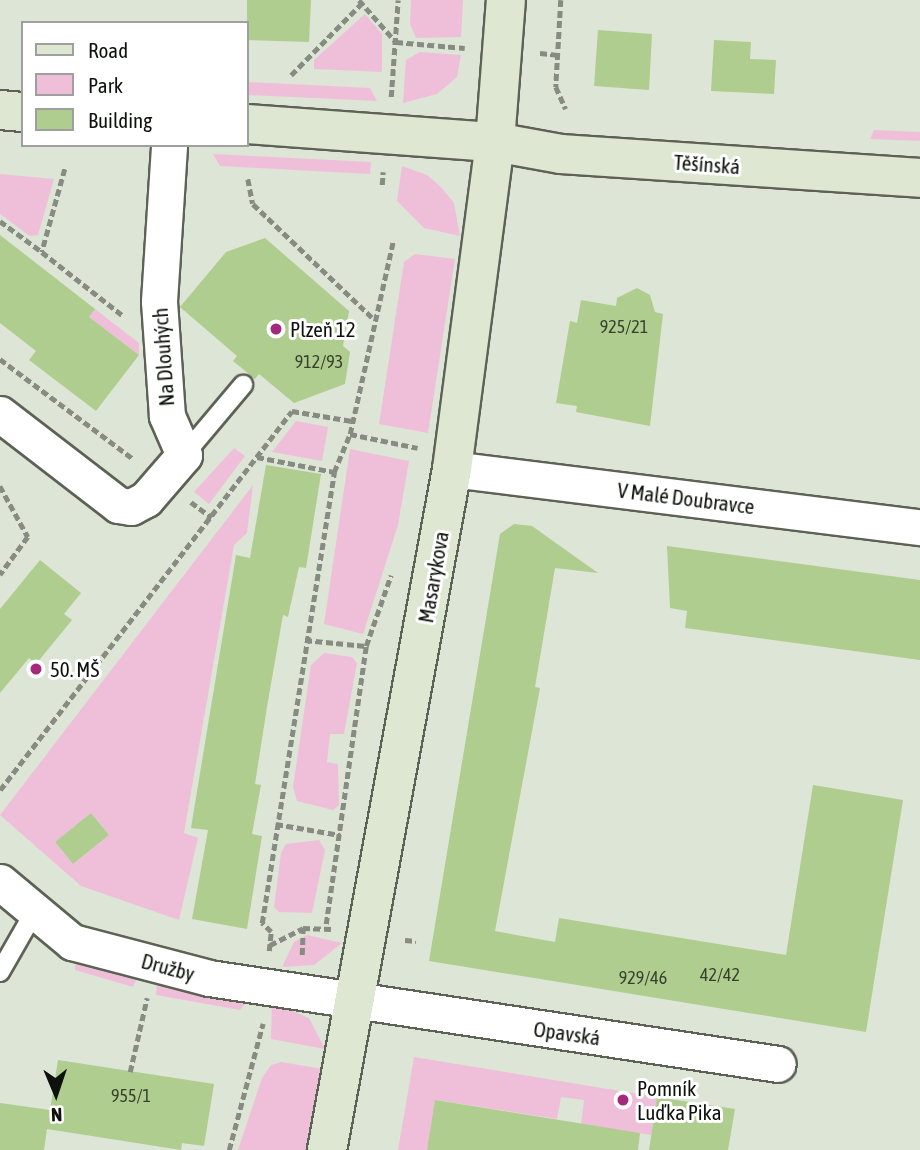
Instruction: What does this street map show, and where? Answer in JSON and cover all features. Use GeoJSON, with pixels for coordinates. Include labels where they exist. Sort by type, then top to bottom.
{"type":"FeatureCollection","features":[{"type":"Feature","properties":{"kind":"street","name":"Masarykova"},"geometry":{"type":"LineString","coordinates":[[327,1150],[357,1003],[434,465],[495,142],[506,0]]}},
{"type":"Feature","properties":{"kind":"street"},"geometry":{"type":"LineString","coordinates":[[0,110],[21,112]]}},
{"type":"Feature","properties":{"kind":"street"},"geometry":{"type":"LineString","coordinates":[[248,124],[495,142]]}},
{"type":"Feature","properties":{"kind":"street","name":"Těšínská"},"geometry":{"type":"LineString","coordinates":[[495,142],[561,154],[920,178]]}},
{"type":"Feature","properties":{"kind":"street","name":"Na Dlouhých"},"geometry":{"type":"LineString","coordinates":[[169,147],[159,301],[173,467]]}},
{"type":"Feature","properties":{"kind":"street"},"geometry":{"type":"LineString","coordinates":[[0,414],[118,505],[131,507],[146,499],[173,467]]}},
{"type":"Feature","properties":{"kind":"street","name":"V Malé Doubravce"},"geometry":{"type":"LineString","coordinates":[[434,465],[920,527]]}},
{"type":"Feature","properties":{"kind":"street","name":"Družby"},"geometry":{"type":"LineString","coordinates":[[0,883],[72,942],[265,988],[357,1003]]}},
{"type":"Feature","properties":{"kind":"street","name":"Opavská"},"geometry":{"type":"LineString","coordinates":[[357,1003],[778,1064]]}},
{"type":"Feature","properties":{"kind":"lane"},"geometry":{"type":"LineString","coordinates":[[173,467],[243,385]]}},
{"type":"Feature","properties":{"kind":"lane"},"geometry":{"type":"LineString","coordinates":[[0,972],[35,911]]}},
{"type":"Feature","properties":{"kind":"path"},"geometry":{"type":"LineString","coordinates":[[561,0],[556,87],[566,109]]}},
{"type":"Feature","properties":{"kind":"path"},"geometry":{"type":"LineString","coordinates":[[291,75],[360,2],[396,42]]}},
{"type":"Feature","properties":{"kind":"path"},"geometry":{"type":"LineString","coordinates":[[42,253],[65,169]]}},
{"type":"Feature","properties":{"kind":"path"},"geometry":{"type":"LineString","coordinates":[[248,179],[253,205],[375,321]]}},
{"type":"Feature","properties":{"kind":"path"},"geometry":{"type":"LineString","coordinates":[[0,221],[163,347]]}},
{"type":"Feature","properties":{"kind":"path"},"geometry":{"type":"LineString","coordinates":[[229,1150],[262,1034],[271,932],[262,923],[305,640],[334,472],[349,434],[393,242]]}},
{"type":"Feature","properties":{"kind":"path"},"geometry":{"type":"LineString","coordinates":[[0,359],[173,467],[212,518]]}},
{"type":"Feature","properties":{"kind":"path"},"geometry":{"type":"LineString","coordinates":[[0,790],[292,411],[352,421]]}},
{"type":"Feature","properties":{"kind":"path"},"geometry":{"type":"LineString","coordinates":[[349,434],[418,448],[434,465]]}},
{"type":"Feature","properties":{"kind":"path"},"geometry":{"type":"LineString","coordinates":[[257,457],[334,472]]}},
{"type":"Feature","properties":{"kind":"path"},"geometry":{"type":"LineString","coordinates":[[0,486],[28,537],[0,575]]}},
{"type":"Feature","properties":{"kind":"path"},"geometry":{"type":"LineString","coordinates":[[325,928],[366,646],[396,561]]}},
{"type":"Feature","properties":{"kind":"path"},"geometry":{"type":"LineString","coordinates":[[305,640],[366,646]]}},
{"type":"Feature","properties":{"kind":"path"},"geometry":{"type":"LineString","coordinates":[[276,824],[340,835]]}},
{"type":"Feature","properties":{"kind":"path"},"geometry":{"type":"LineString","coordinates":[[130,1072],[152,962]]}},
{"type":"Feature","properties":{"kind":"green space"},"geometry":{"type":"Polygon","coordinates":[[[411,0],[463,0],[461,37],[416,38],[410,24],[411,0]]]}},
{"type":"Feature","properties":{"kind":"green space"},"geometry":{"type":"Polygon","coordinates":[[[365,14],[382,34],[382,72],[314,69],[314,60],[365,14]]]}},
{"type":"Feature","properties":{"kind":"green space"},"geometry":{"type":"Polygon","coordinates":[[[420,52],[461,55],[457,77],[437,94],[403,103],[406,60],[420,52]]]}},
{"type":"Feature","properties":{"kind":"green space"},"geometry":{"type":"Polygon","coordinates":[[[248,82],[370,88],[377,101],[248,95],[248,82]]]}},
{"type":"Feature","properties":{"kind":"green space"},"geometry":{"type":"Polygon","coordinates":[[[874,130],[920,132],[920,141],[870,139],[874,130]]]}},
{"type":"Feature","properties":{"kind":"green space"},"geometry":{"type":"Polygon","coordinates":[[[213,154],[371,162],[370,174],[220,166],[213,154]]]}},
{"type":"Feature","properties":{"kind":"green space"},"geometry":{"type":"Polygon","coordinates":[[[402,166],[427,175],[440,186],[454,203],[460,236],[424,228],[397,201],[402,166]]]}},
{"type":"Feature","properties":{"kind":"green space"},"geometry":{"type":"Polygon","coordinates":[[[0,174],[54,179],[38,235],[30,236],[0,214],[0,174]]]}},
{"type":"Feature","properties":{"kind":"green space"},"geometry":{"type":"Polygon","coordinates":[[[415,254],[455,259],[428,433],[379,424],[404,262],[415,254]]]}},
{"type":"Feature","properties":{"kind":"green space"},"geometry":{"type":"Polygon","coordinates":[[[95,309],[139,343],[139,355],[89,317],[95,309]]]}},
{"type":"Feature","properties":{"kind":"green space"},"geometry":{"type":"Polygon","coordinates":[[[296,421],[328,427],[322,461],[272,452],[296,421]]]}},
{"type":"Feature","properties":{"kind":"green space"},"geometry":{"type":"Polygon","coordinates":[[[234,448],[245,456],[209,504],[194,492],[234,448]]]}},
{"type":"Feature","properties":{"kind":"green space"},"geometry":{"type":"Polygon","coordinates":[[[350,449],[409,461],[398,525],[363,634],[324,624],[350,449]]]}},
{"type":"Feature","properties":{"kind":"green space"},"geometry":{"type":"Polygon","coordinates":[[[253,485],[247,533],[234,545],[184,833],[198,838],[179,920],[81,886],[0,815],[253,485]],[[91,813],[55,842],[73,864],[109,835],[91,813]]]}},
{"type":"Feature","properties":{"kind":"green space"},"geometry":{"type":"Polygon","coordinates":[[[324,653],[352,657],[357,663],[344,734],[330,734],[327,762],[338,764],[339,805],[333,810],[297,801],[293,787],[311,665],[324,653]]]}},
{"type":"Feature","properties":{"kind":"green space"},"geometry":{"type":"Polygon","coordinates":[[[319,840],[325,850],[312,913],[279,912],[274,907],[281,853],[286,844],[319,840]]]}},
{"type":"Feature","properties":{"kind":"green space"},"geometry":{"type":"Polygon","coordinates":[[[307,935],[342,943],[314,965],[282,967],[294,942],[307,935]]]}},
{"type":"Feature","properties":{"kind":"green space"},"geometry":{"type":"Polygon","coordinates":[[[76,956],[137,978],[133,987],[75,970],[76,956]]]}},
{"type":"Feature","properties":{"kind":"green space"},"geometry":{"type":"Polygon","coordinates":[[[157,982],[249,999],[240,1010],[156,995],[157,982]]]}},
{"type":"Feature","properties":{"kind":"green space"},"geometry":{"type":"Polygon","coordinates":[[[272,1002],[309,1018],[325,1049],[271,1039],[272,1002]]]}},
{"type":"Feature","properties":{"kind":"green space"},"geometry":{"type":"Polygon","coordinates":[[[414,1057],[657,1097],[651,1135],[581,1124],[584,1100],[561,1097],[557,1119],[436,1100],[427,1150],[398,1150],[414,1057]]]}},
{"type":"Feature","properties":{"kind":"green space"},"geometry":{"type":"Polygon","coordinates":[[[281,1062],[323,1069],[308,1150],[238,1150],[262,1078],[271,1065],[281,1062]]]}},
{"type":"Feature","properties":{"kind":"building"},"geometry":{"type":"Polygon","coordinates":[[[247,0],[311,0],[309,42],[248,40],[247,0]]]}},
{"type":"Feature","properties":{"kind":"building"},"geometry":{"type":"Polygon","coordinates":[[[598,30],[652,34],[649,90],[594,86],[598,30]]]}},
{"type":"Feature","properties":{"kind":"building"},"geometry":{"type":"Polygon","coordinates":[[[714,40],[751,42],[750,59],[776,60],[774,94],[711,91],[714,40]]]}},
{"type":"Feature","properties":{"kind":"building"},"geometry":{"type":"Polygon","coordinates":[[[0,235],[95,309],[89,317],[139,355],[96,411],[29,360],[36,351],[0,323],[0,235]]]}},
{"type":"Feature","properties":{"kind":"building","name":"Plzeň 12"},"geometry":{"type":"Polygon","coordinates":[[[265,238],[349,311],[343,346],[350,352],[345,384],[294,403],[259,374],[255,379],[233,361],[237,356],[180,307],[226,252],[265,238]]]}},
{"type":"Feature","properties":{"kind":"building"},"geometry":{"type":"Polygon","coordinates":[[[637,288],[650,295],[655,312],[663,314],[650,426],[576,412],[577,406],[556,403],[570,321],[577,323],[581,300],[616,306],[617,298],[637,288]]]}},
{"type":"Feature","properties":{"kind":"building"},"geometry":{"type":"Polygon","coordinates":[[[266,465],[321,474],[306,568],[299,567],[288,617],[283,615],[267,707],[255,784],[261,785],[252,834],[262,836],[247,929],[192,919],[208,830],[191,828],[236,555],[250,558],[266,465]]]}},
{"type":"Feature","properties":{"kind":"building"},"geometry":{"type":"Polygon","coordinates":[[[514,524],[532,526],[598,573],[555,568],[535,687],[540,688],[495,931],[555,942],[559,918],[786,955],[813,785],[903,800],[866,1032],[429,961],[500,534],[514,524]]]}},
{"type":"Feature","properties":{"kind":"building"},"geometry":{"type":"Polygon","coordinates":[[[667,546],[920,580],[920,660],[685,628],[687,611],[670,608],[667,546]]]}},
{"type":"Feature","properties":{"kind":"building","name":"50. MŠ"},"geometry":{"type":"Polygon","coordinates":[[[40,560],[81,593],[64,614],[72,620],[36,664],[29,658],[0,693],[0,609],[40,560]]]}},
{"type":"Feature","properties":{"kind":"building"},"geometry":{"type":"Polygon","coordinates":[[[91,813],[109,835],[73,864],[55,842],[91,813]]]}},
{"type":"Feature","properties":{"kind":"building"},"geometry":{"type":"Polygon","coordinates":[[[58,1060],[214,1084],[204,1146],[182,1143],[181,1150],[47,1129],[44,1150],[0,1150],[0,1103],[50,1110],[58,1060]]]}},
{"type":"Feature","properties":{"kind":"building"},"geometry":{"type":"Polygon","coordinates":[[[657,1097],[735,1109],[728,1150],[649,1150],[657,1097]]]}},
{"type":"Feature","properties":{"kind":"building"},"geometry":{"type":"Polygon","coordinates":[[[435,1100],[640,1133],[638,1150],[427,1150],[435,1100]]]}},
{"type":"Feature","properties":{"kind":"place","name":"Plzeň 12"},"geometry":{"type":"Point","coordinates":[276,329]}},
{"type":"Feature","properties":{"kind":"place","name":"50. MŠ"},"geometry":{"type":"Point","coordinates":[36,669]}},
{"type":"Feature","properties":{"kind":"place","name":"Pomník Luďka Pika"},"geometry":{"type":"Point","coordinates":[623,1100]}}]}
